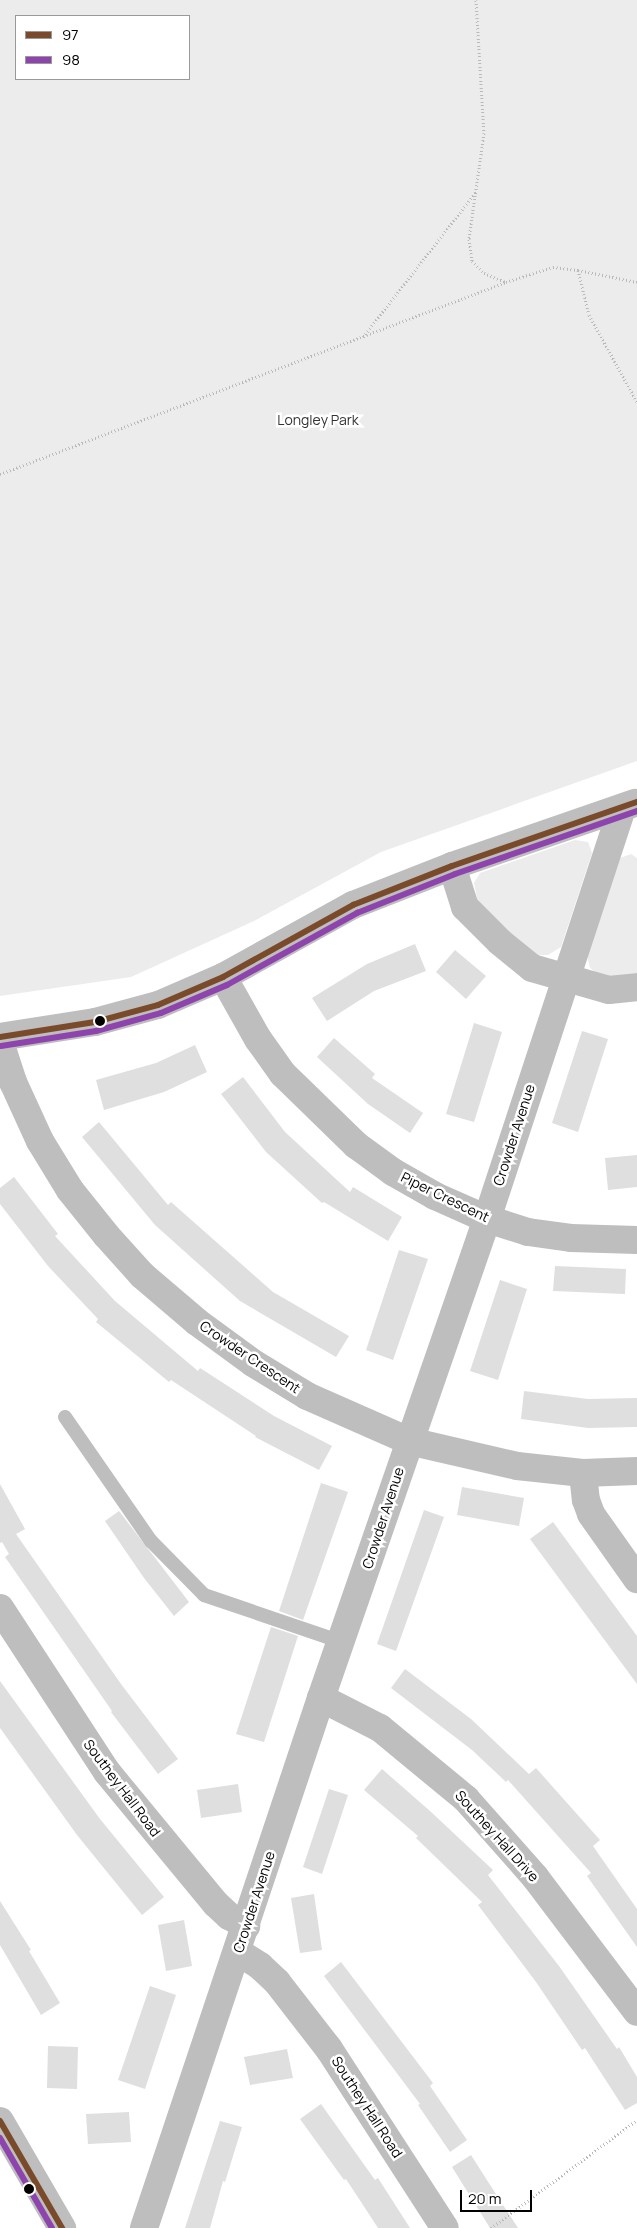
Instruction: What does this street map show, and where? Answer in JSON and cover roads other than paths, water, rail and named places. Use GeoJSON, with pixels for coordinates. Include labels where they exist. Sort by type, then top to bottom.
{"type":"FeatureCollection","features":[{"type":"Feature","properties":{"kind":"street"},"geometry":{"type":"LineString","coordinates":[[0,1037],[95,1022],[158,1005],[223,977],[353,905],[452,866],[632,813]]}},
{"type":"Feature","properties":{"kind":"street","name":"Crowder Avenue"},"geometry":{"type":"LineString","coordinates":[[144,2228],[238,1952],[321,1698],[342,1642],[409,1441],[487,1219],[566,978],[632,813]]}},
{"type":"Feature","properties":{"kind":"street"},"geometry":{"type":"LineString","coordinates":[[452,866],[465,907],[500,942],[532,968],[608,990],[637,987]]}},
{"type":"Feature","properties":{"kind":"street","name":"Piper Crescent"},"geometry":{"type":"LineString","coordinates":[[223,977],[258,1039],[283,1074],[356,1146],[393,1172],[426,1191],[487,1219],[528,1232],[571,1238],[637,1240]]}},
{"type":"Feature","properties":{"kind":"street","name":"Crowder Crescent"},"geometry":{"type":"LineString","coordinates":[[0,1042],[13,1082],[40,1141],[70,1190],[106,1235],[142,1275],[197,1322],[253,1363],[307,1396],[409,1441],[517,1466],[583,1473],[637,1471]]}},
{"type":"Feature","properties":{"kind":"street"},"geometry":{"type":"LineString","coordinates":[[583,1473],[586,1500],[590,1514],[637,1579]]}},
{"type":"Feature","properties":{"kind":"street","name":"Southey Hall Road"},"geometry":{"type":"LineString","coordinates":[[0,1608],[107,1772],[216,1904],[229,1916],[246,1926]]}},
{"type":"Feature","properties":{"kind":"street","name":"Southey Hall Drive"},"geometry":{"type":"LineString","coordinates":[[321,1698],[380,1728],[466,1799],[535,1877],[637,2012]]}},
{"type":"Feature","properties":{"kind":"street","name":"Southey Hall Road"},"geometry":{"type":"LineString","coordinates":[[238,1952],[260,1966],[277,1982],[329,2049],[445,2228]]}},
{"type":"Feature","properties":{"kind":"street"},"geometry":{"type":"LineString","coordinates":[[0,2121],[62,2228]]}},
{"type":"Feature","properties":{"kind":"lane"},"geometry":{"type":"LineString","coordinates":[[65,1417],[151,1541],[204,1595],[342,1642]]}},
{"type":"Feature","properties":{"kind":"park label","name":"Longley Park"},"geometry":{"type":"Point","coordinates":[318,420]}}]}
